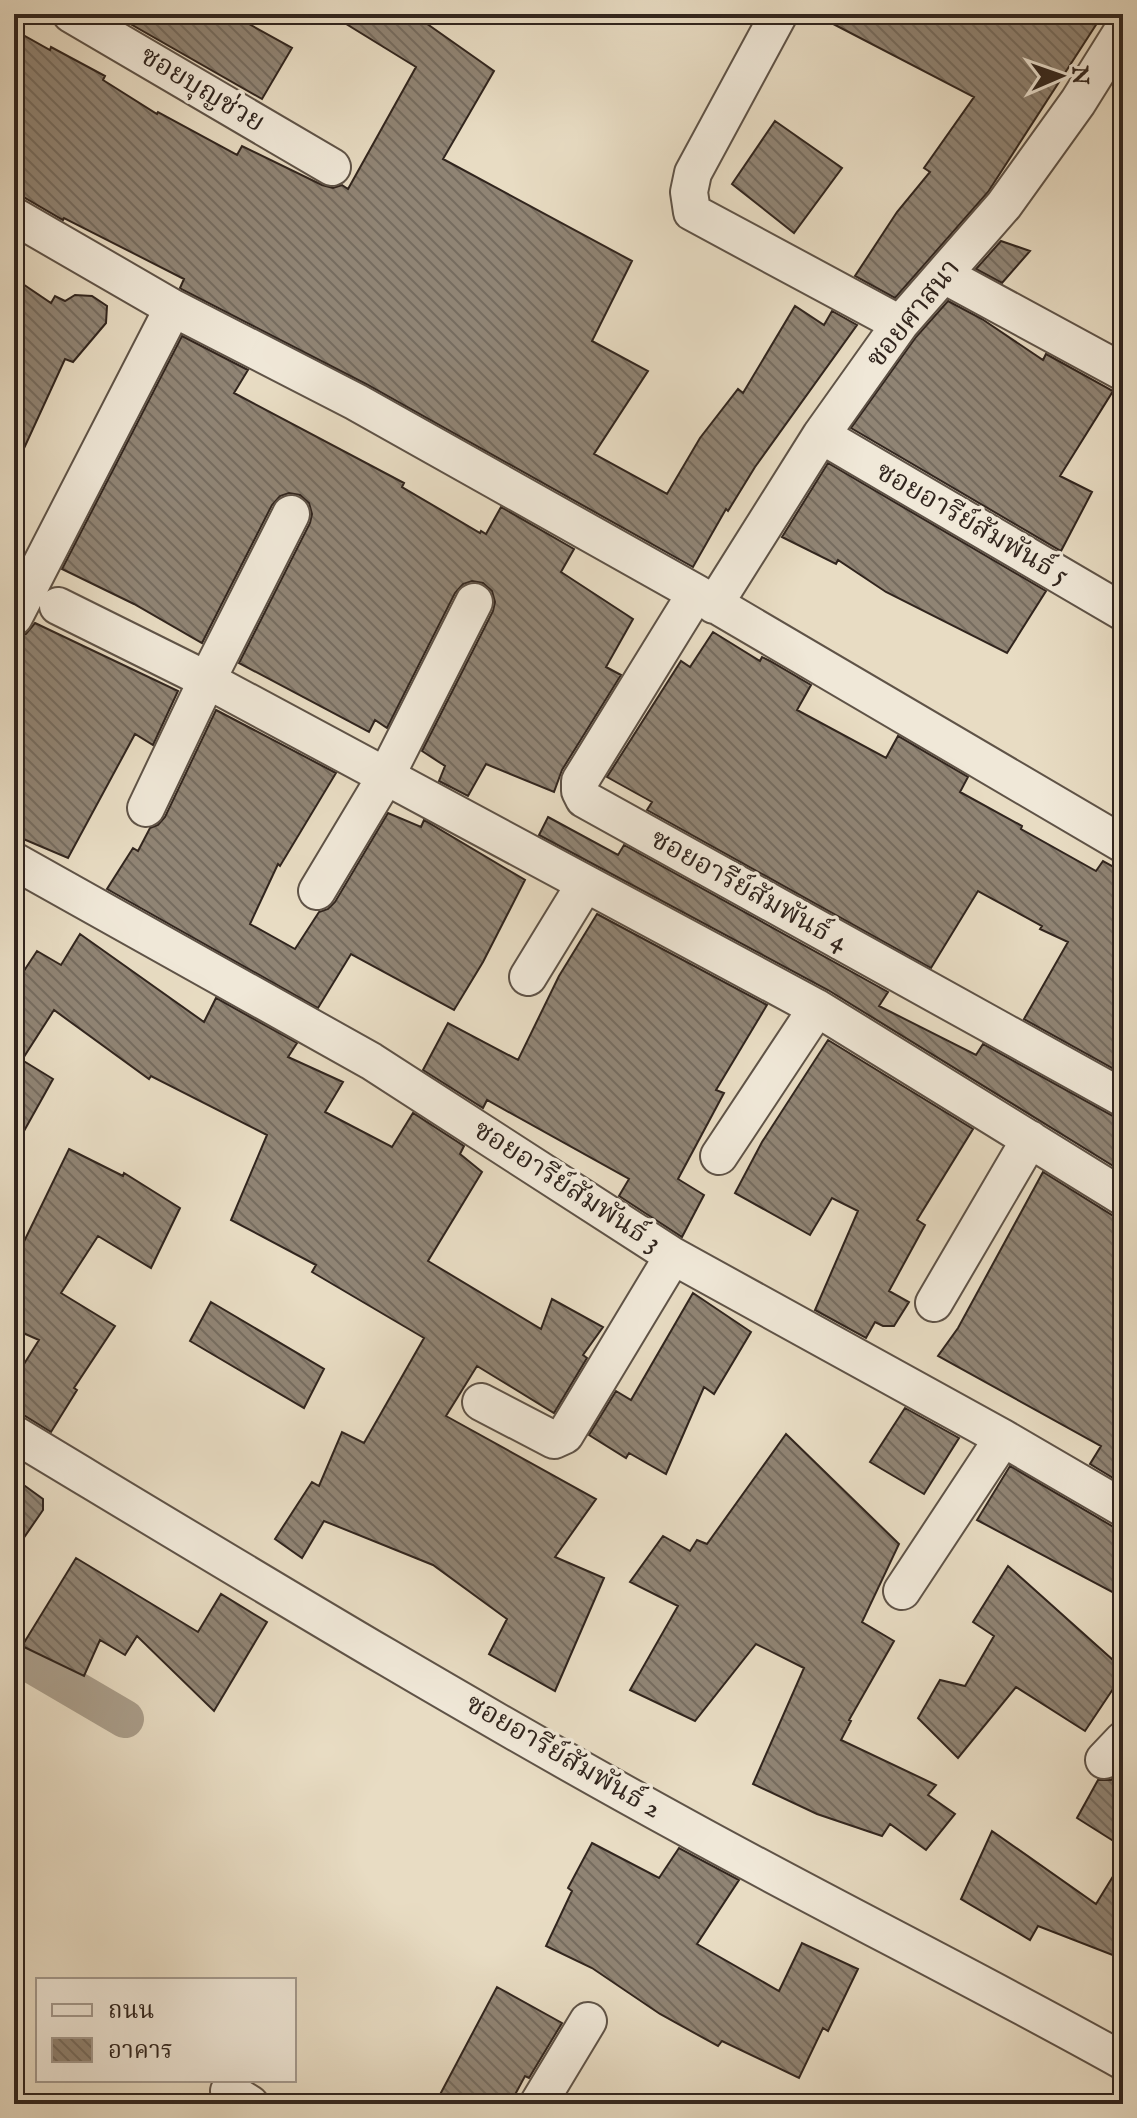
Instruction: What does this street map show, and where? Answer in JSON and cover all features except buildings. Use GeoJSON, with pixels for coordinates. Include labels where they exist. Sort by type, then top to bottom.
{"type":"FeatureCollection","features":[{"type":"Feature","properties":{"kind":"street","name":"ซอยบุญช่วย"},"geometry":{"type":"LineString","coordinates":[[71,14],[332,167]]}},
{"type":"Feature","properties":{"kind":"street"},"geometry":{"type":"LineString","coordinates":[[779,14],[693,173],[689,192],[692,212],[900,324]]}},
{"type":"Feature","properties":{"kind":"street","name":"ซอยศาสนา"},"geometry":{"type":"LineString","coordinates":[[705,599],[900,324],[1004,205],[1078,102],[1123,30]]}},
{"type":"Feature","properties":{"kind":"street"},"geometry":{"type":"LineString","coordinates":[[14,216],[173,308],[356,402],[705,599],[1123,844]]}},
{"type":"Feature","properties":{"kind":"street"},"geometry":{"type":"LineString","coordinates":[[944,275],[1123,372]]}},
{"type":"Feature","properties":{"kind":"street"},"geometry":{"type":"LineString","coordinates":[[14,617],[173,308]]}},
{"type":"Feature","properties":{"kind":"street","name":"ซอยอารีย์สัมพันธ์ 5"},"geometry":{"type":"LineString","coordinates":[[821,435],[1123,612]]}},
{"type":"Feature","properties":{"kind":"street"},"geometry":{"type":"LineString","coordinates":[[146,808],[291,514]]}},
{"type":"Feature","properties":{"kind":"street","name":"ซอยอารีย์สัมพันธ์ 4"},"geometry":{"type":"LineString","coordinates":[[705,599],[580,781],[584,799],[1123,1098]]}},
{"type":"Feature","properties":{"kind":"street"},"geometry":{"type":"LineString","coordinates":[[317,891],[386,776],[474,602]]}},
{"type":"Feature","properties":{"kind":"street"},"geometry":{"type":"LineString","coordinates":[[58,606],[207,680],[817,1008],[1123,1197]]}},
{"type":"Feature","properties":{"kind":"street","name":"ซอยอารีย์สัมพันธ์ 3"},"geometry":{"type":"LineString","coordinates":[[14,861],[371,1061],[673,1256],[1003,1438],[1123,1508]]}},
{"type":"Feature","properties":{"kind":"street"},"geometry":{"type":"LineString","coordinates":[[528,977],[585,884]]}},
{"type":"Feature","properties":{"kind":"street"},"geometry":{"type":"LineString","coordinates":[[719,1156],[817,1008]]}},
{"type":"Feature","properties":{"kind":"street"},"geometry":{"type":"LineString","coordinates":[[934,1303],[1030,1139]]}},
{"type":"Feature","properties":{"kind":"street"},"geometry":{"type":"LineString","coordinates":[[481,1402],[554,1440],[565,1435],[673,1256]]}},
{"type":"Feature","properties":{"kind":"street","name":"ซอยอารีย์สัมพันธ์ 2"},"geometry":{"type":"LineString","coordinates":[[14,1434],[313,1614],[682,1826],[1123,2061]]}},
{"type":"Feature","properties":{"kind":"street"},"geometry":{"type":"LineString","coordinates":[[902,1591],[1003,1438]]}},
{"type":"Feature","properties":{"kind":"street"},"geometry":{"type":"LineString","coordinates":[[538,2104],[588,2021]]}},
{"type":"Feature","properties":{"kind":"waterway"},"geometry":{"type":"LineString","coordinates":[[14,1654],[125,1719]]}}]}
